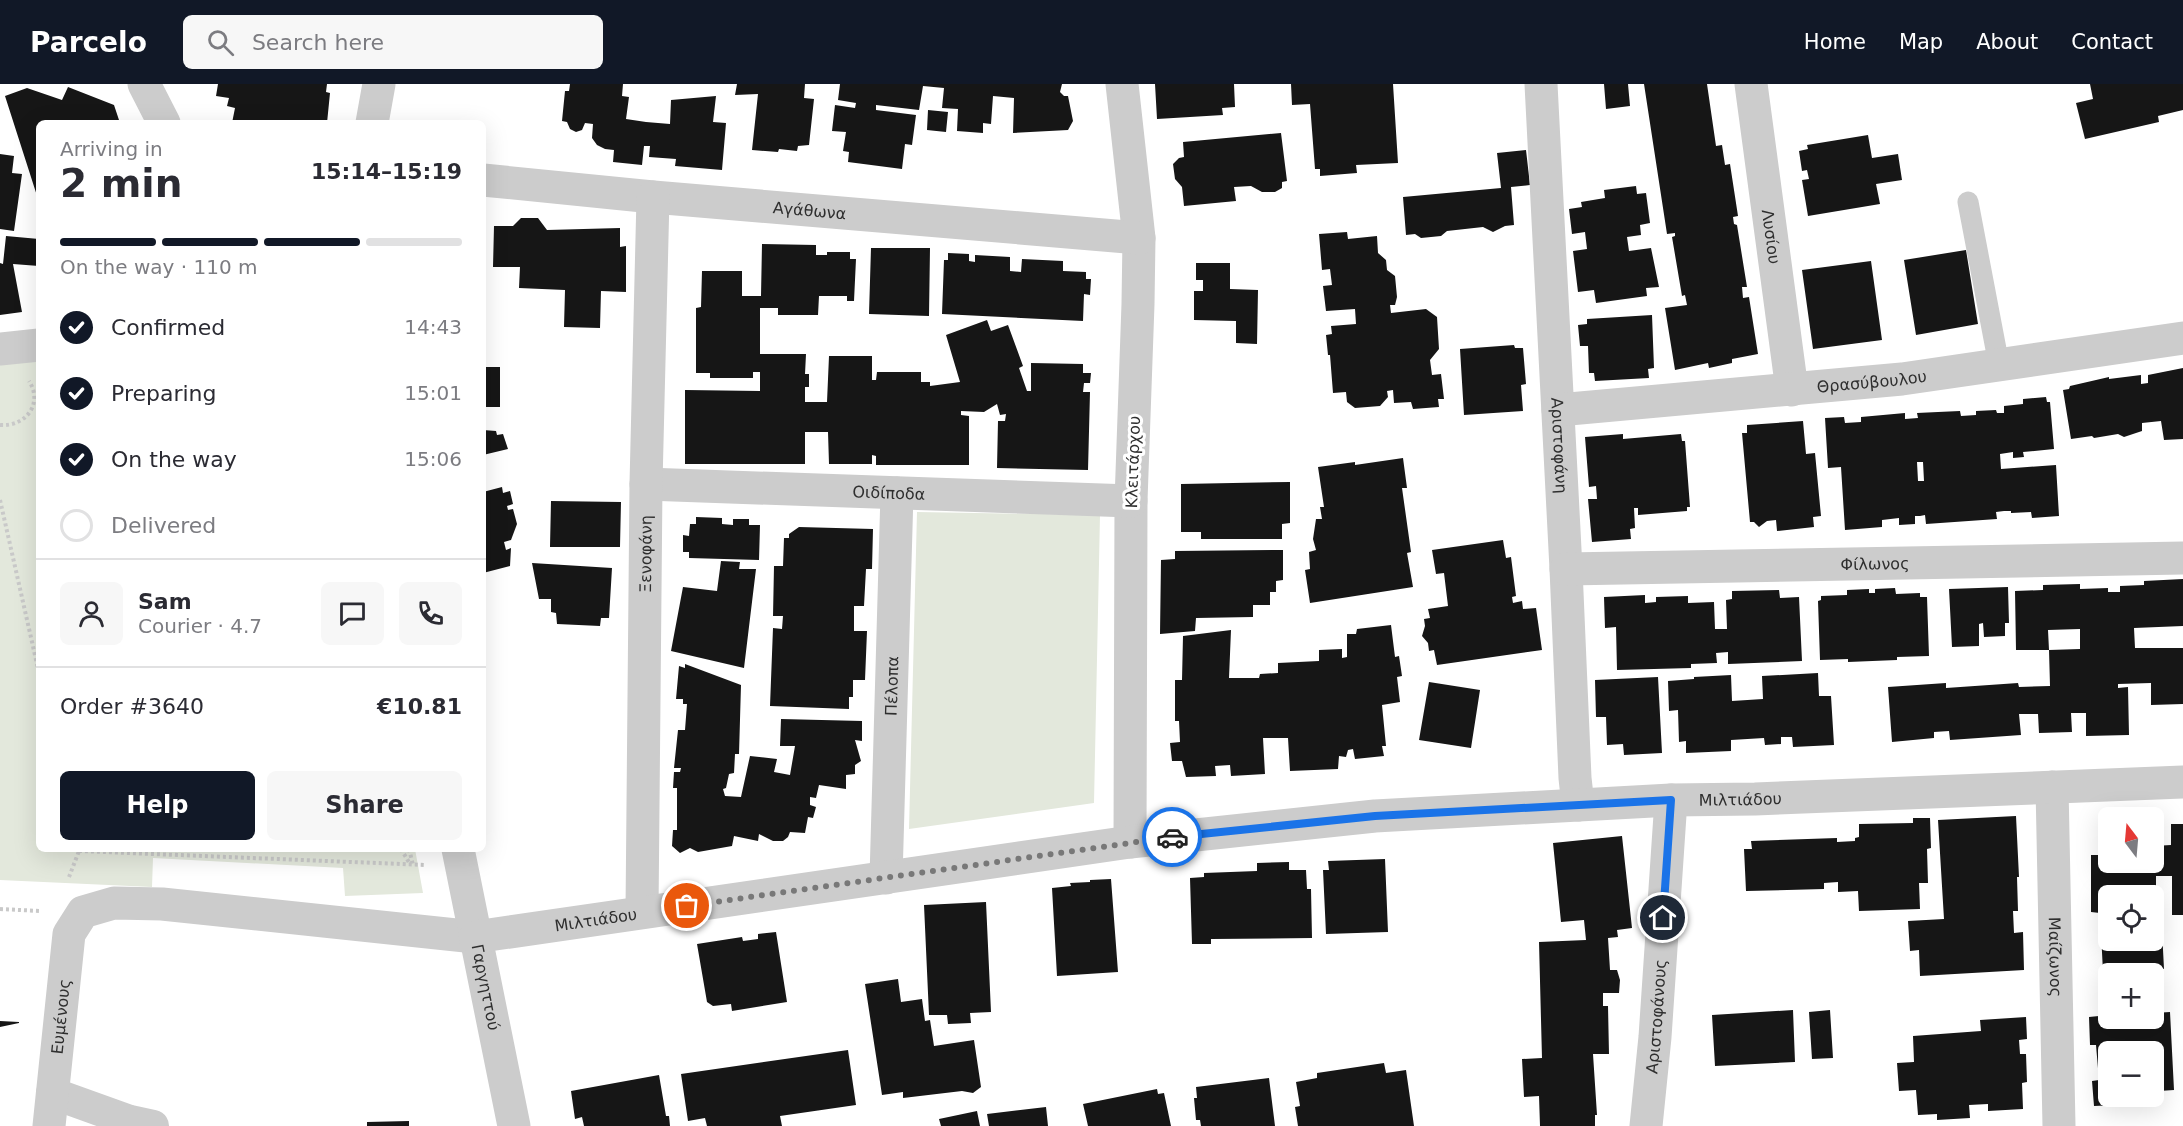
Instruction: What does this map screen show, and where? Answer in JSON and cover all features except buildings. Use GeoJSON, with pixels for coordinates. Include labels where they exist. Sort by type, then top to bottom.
{"type":"FeatureCollection","features":[{"type":"Feature","properties":{"kind":"street"},"geometry":{"type":"LineString","coordinates":[[144,84],[162,120]]}},
{"type":"Feature","properties":{"kind":"street"},"geometry":{"type":"LineString","coordinates":[[372,120],[378,84]]}},
{"type":"Feature","properties":{"kind":"street","name":"Κλειτάρχου"},"geometry":{"type":"LineString","coordinates":[[1122,84],[1138,238],[1131,501],[1130,842]]}},
{"type":"Feature","properties":{"kind":"street","name":"Αριστοφάνη"},"geometry":{"type":"LineString","coordinates":[[1541,84],[1578,805]]}},
{"type":"Feature","properties":{"kind":"street","name":"Λυσίου"},"geometry":{"type":"LineString","coordinates":[[1751,84],[1792,390]]}},
{"type":"Feature","properties":{"kind":"street","name":"Αγάθωνα"},"geometry":{"type":"LineString","coordinates":[[486,180],[653,197],[1138,238]]}},
{"type":"Feature","properties":{"kind":"street","name":"Ξενοφάνη"},"geometry":{"type":"LineString","coordinates":[[642,912],[646,484],[653,197]]}},
{"type":"Feature","properties":{"kind":"street","name":"Θρασύβουλου"},"geometry":{"type":"LineString","coordinates":[[1558,410],[1902,380],[2183,338]]}},
{"type":"Feature","properties":{"kind":"street"},"geometry":{"type":"LineString","coordinates":[[0,349],[36,345]]}},
{"type":"Feature","properties":{"kind":"street","name":"Οιδίποδα"},"geometry":{"type":"LineString","coordinates":[[646,484],[1131,501]]}},
{"type":"Feature","properties":{"kind":"street","name":"Πέλοπα"},"geometry":{"type":"LineString","coordinates":[[886,878],[897,493]]}},
{"type":"Feature","properties":{"kind":"street","name":"Φίλωνος"},"geometry":{"type":"LineString","coordinates":[[1566,569],[2183,558]]}},
{"type":"Feature","properties":{"kind":"street","name":"Μιλτιάδου"},"geometry":{"type":"LineString","coordinates":[[83,912],[114,903],[162,904],[475,937],[1130,842],[1375,816],[1671,800],[1755,799],[2183,782]]}},
{"type":"Feature","properties":{"kind":"street","name":"Μαίζωνος"},"geometry":{"type":"LineString","coordinates":[[2052,787],[2059,1126]]}},
{"type":"Feature","properties":{"kind":"street","name":"Αριστοφάνους"},"geometry":{"type":"LineString","coordinates":[[1646,1126],[1655,1037],[1671,800]]}},
{"type":"Feature","properties":{"kind":"street","name":"Γαργηττού"},"geometry":{"type":"LineString","coordinates":[[460,858],[514,1126]]}},
{"type":"Feature","properties":{"kind":"street","name":"Ευμένους"},"geometry":{"type":"LineString","coordinates":[[49,1126],[69,934],[83,912]]}},
{"type":"Feature","properties":{"kind":"street"},"geometry":{"type":"LineString","coordinates":[[52,1093],[130,1121],[153,1126]]}},
{"type":"Feature","properties":{"kind":"lane"},"geometry":{"type":"LineString","coordinates":[[1968,202],[1999,365]]}},
{"type":"Feature","properties":{"kind":"path"},"geometry":{"type":"LineString","coordinates":[[0,425],[22,421],[31,412]]}},
{"type":"Feature","properties":{"kind":"path"},"geometry":{"type":"LineString","coordinates":[[0,500],[36,660]]}},
{"type":"Feature","properties":{"kind":"path"},"geometry":{"type":"LineString","coordinates":[[103,852],[412,865],[460,858]]}},
{"type":"Feature","properties":{"kind":"path"},"geometry":{"type":"LineString","coordinates":[[403,852],[412,865]]}},
{"type":"Feature","properties":{"kind":"path"},"geometry":{"type":"LineString","coordinates":[[410,852],[412,865]]}},
{"type":"Feature","properties":{"kind":"shaded area"},"geometry":{"type":"Polygon","coordinates":[[[36,352],[36,852],[416,852],[423,893],[345,896],[343,868],[153,858],[152,887],[0,880],[0,356],[36,352]]]}},
{"type":"Feature","properties":{"kind":"shaded area"},"geometry":{"type":"Polygon","coordinates":[[[917,512],[1100,515],[1094,803],[909,829],[917,512]]]}},
{"type":"Feature","properties":{"kind":"way so far"},"geometry":{"type":"LineString","coordinates":[[687,906],[1172,837]]}},
{"type":"Feature","properties":{"kind":"route"},"geometry":{"type":"LineString","coordinates":[[1172,837],[1375,816],[1671,800],[1663,918]]}}]}
